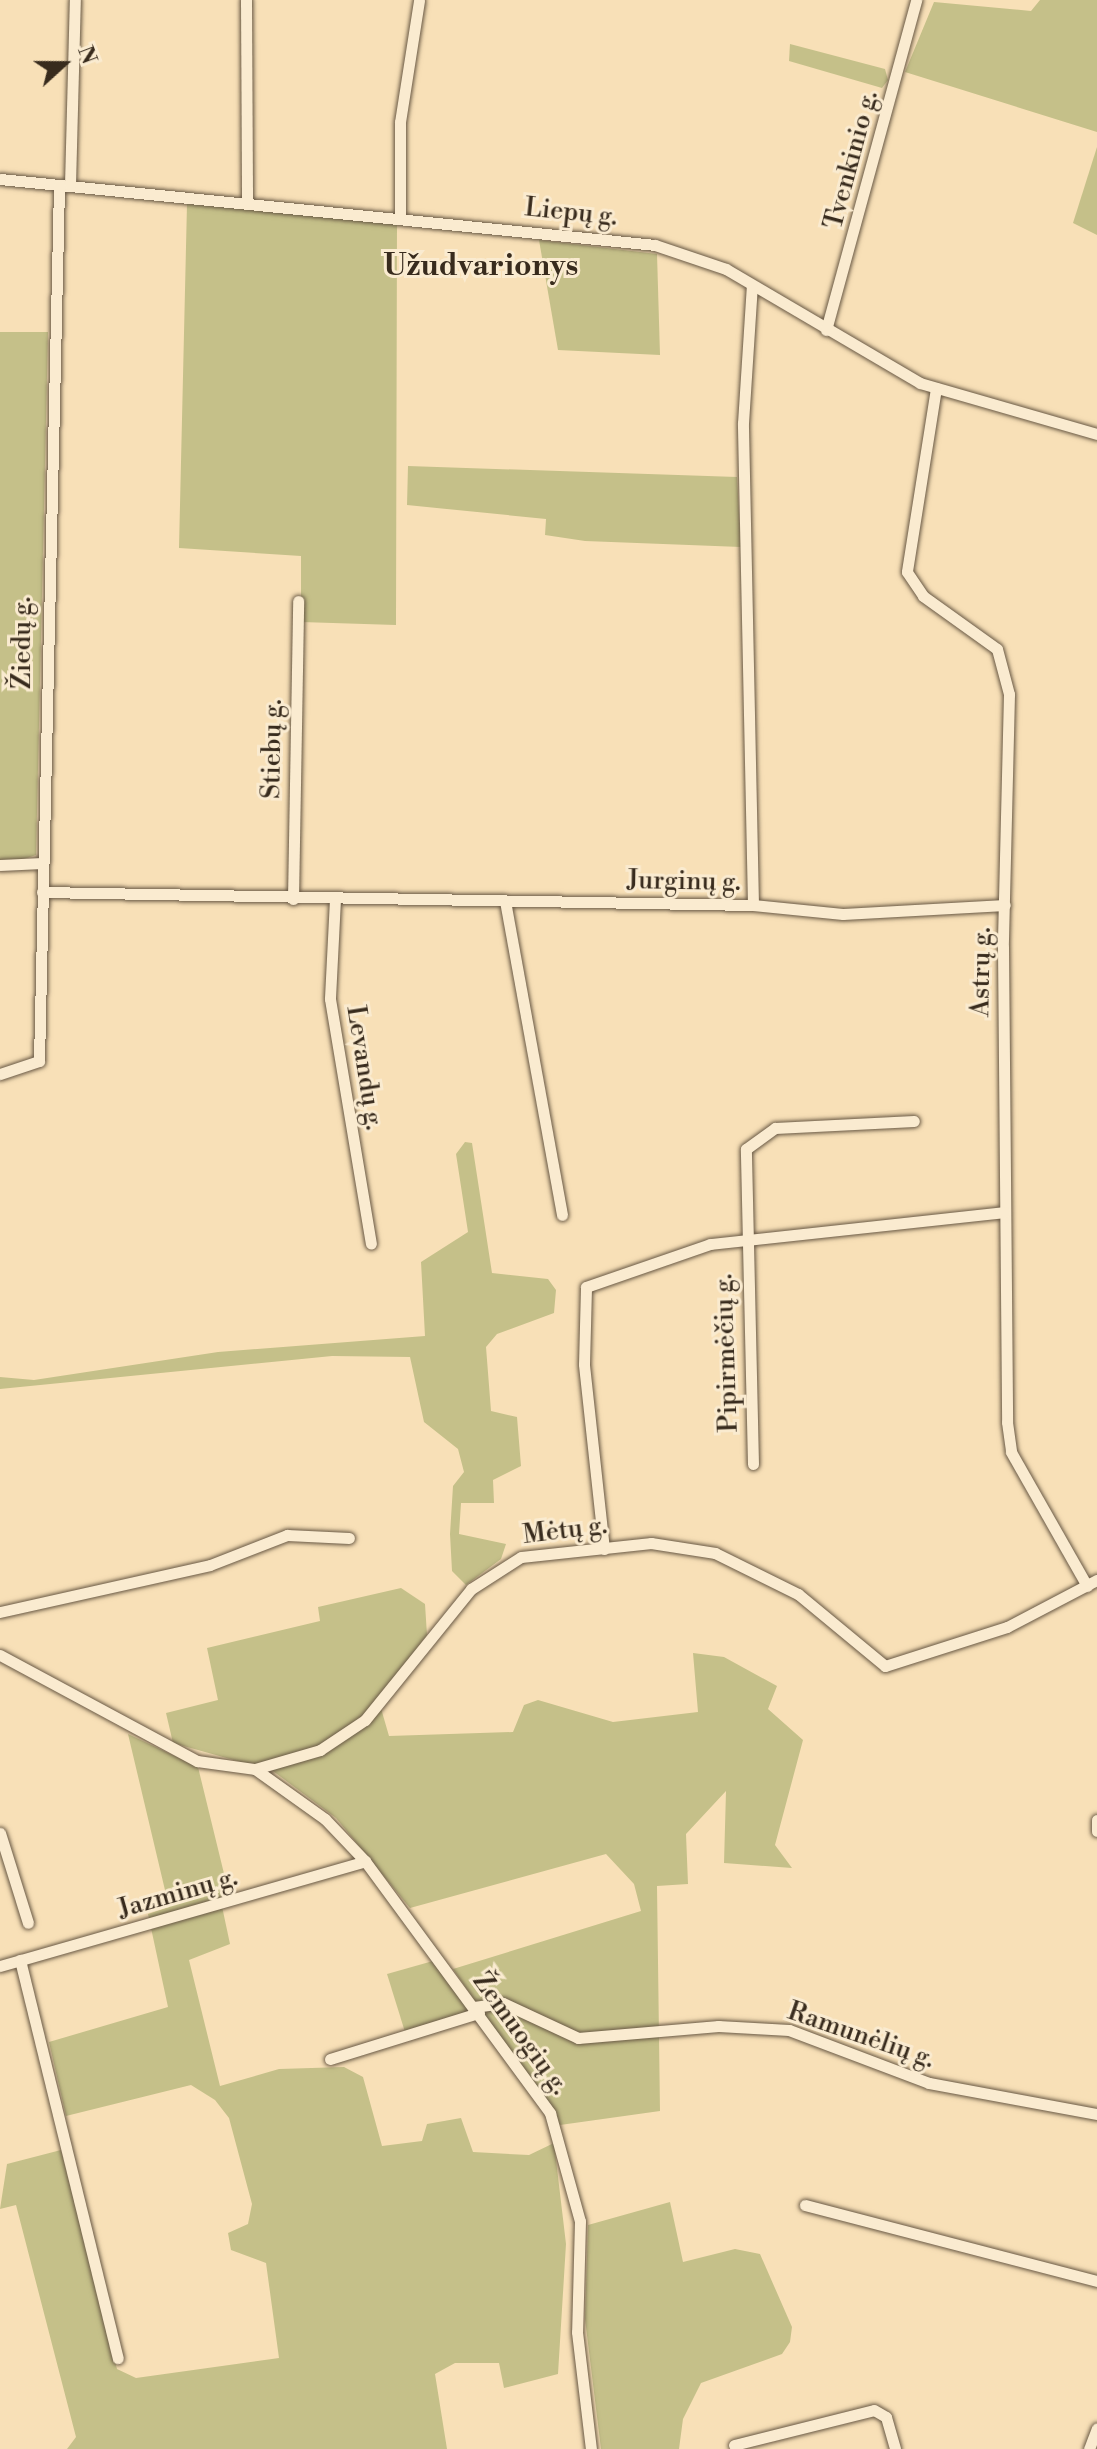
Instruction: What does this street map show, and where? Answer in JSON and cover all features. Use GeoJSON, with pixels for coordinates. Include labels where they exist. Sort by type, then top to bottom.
{"type":"FeatureCollection","features":[{"type":"Feature","properties":{"kind":"street","name":"Žiedų g."},"geometry":{"type":"LineString","coordinates":[[0,1074],[39,1061],[42,863],[65,185],[75,0]]}},
{"type":"Feature","properties":{"kind":"street"},"geometry":{"type":"LineString","coordinates":[[246,0],[247,202]]}},
{"type":"Feature","properties":{"kind":"street"},"geometry":{"type":"LineString","coordinates":[[400,217],[400,122],[419,0]]}},
{"type":"Feature","properties":{"kind":"street","name":"Tvenkinio g."},"geometry":{"type":"LineString","coordinates":[[826,330],[916,0]]}},
{"type":"Feature","properties":{"kind":"street","name":"Liepų g."},"geometry":{"type":"LineString","coordinates":[[0,179],[655,245],[752,285],[826,330],[936,388],[1097,434]]}},
{"type":"Feature","properties":{"kind":"street","name":"Jurginų g."},"geometry":{"type":"LineString","coordinates":[[42,892],[293,899],[753,905],[743,423],[752,285]]}},
{"type":"Feature","properties":{"kind":"street","name":"Astrų g."},"geometry":{"type":"LineString","coordinates":[[936,388],[907,572],[923,596],[988,642],[1007,666],[1004,1212],[1011,1452],[1092,1583]]}},
{"type":"Feature","properties":{"kind":"street","name":"Stiebų g."},"geometry":{"type":"LineString","coordinates":[[293,899],[298,601]]}},
{"type":"Feature","properties":{"kind":"street"},"geometry":{"type":"LineString","coordinates":[[0,865],[42,863]]}},
{"type":"Feature","properties":{"kind":"street","name":"Levandų g."},"geometry":{"type":"LineString","coordinates":[[335,899],[330,999],[371,1244]]}},
{"type":"Feature","properties":{"kind":"street"},"geometry":{"type":"LineString","coordinates":[[505,901],[562,1215]]}},
{"type":"Feature","properties":{"kind":"street"},"geometry":{"type":"LineString","coordinates":[[753,905],[843,914],[1005,905]]}},
{"type":"Feature","properties":{"kind":"street","name":"Pipirmėčių g."},"geometry":{"type":"LineString","coordinates":[[753,1464],[743,1158],[759,1135],[775,1128],[914,1121]]}},
{"type":"Feature","properties":{"kind":"street"},"geometry":{"type":"LineString","coordinates":[[604,1549],[582,1294],[595,1281],[744,1239],[1004,1212]]}},
{"type":"Feature","properties":{"kind":"street"},"geometry":{"type":"LineString","coordinates":[[0,1612],[210,1565],[287,1535],[349,1538]]}},
{"type":"Feature","properties":{"kind":"street","name":"Mėtų g."},"geometry":{"type":"LineString","coordinates":[[0,1655],[197,1761],[255,1769],[320,1750],[365,1720],[492,1570],[521,1557],[651,1543],[715,1553],[798,1594],[885,1666],[1007,1627],[1092,1583]]}},
{"type":"Feature","properties":{"kind":"street","name":"Žemuogių g."},"geometry":{"type":"LineString","coordinates":[[255,1769],[325,1819],[365,1861],[550,2113],[571,2174],[580,2221],[580,2381],[591,2449]]}},
{"type":"Feature","properties":{"kind":"street"},"geometry":{"type":"LineString","coordinates":[[1097,1820],[1097,1831]]}},
{"type":"Feature","properties":{"kind":"street"},"geometry":{"type":"LineString","coordinates":[[0,1833],[28,1923]]}},
{"type":"Feature","properties":{"kind":"street","name":"Jazminų g."},"geometry":{"type":"LineString","coordinates":[[0,1966],[365,1861]]}},
{"type":"Feature","properties":{"kind":"street"},"geometry":{"type":"LineString","coordinates":[[20,1960],[118,2358]]}},
{"type":"Feature","properties":{"kind":"street","name":"Ramunėlių g."},"geometry":{"type":"LineString","coordinates":[[330,2059],[503,2003],[578,2038],[718,2026],[789,2030],[929,2083],[1097,2114]]}},
{"type":"Feature","properties":{"kind":"street"},"geometry":{"type":"LineString","coordinates":[[805,2205],[1097,2281]]}},
{"type":"Feature","properties":{"kind":"street"},"geometry":{"type":"LineString","coordinates":[[734,2445],[874,2410],[886,2417],[895,2449]]}},
{"type":"Feature","properties":{"kind":"street"},"geometry":{"type":"LineString","coordinates":[[1089,2449],[1097,2428]]}},
{"type":"Feature","properties":{"kind":"shaded area"},"geometry":{"type":"Polygon","coordinates":[[[1040,0],[1097,0],[1097,132],[905,72],[934,2],[1031,11],[1040,0]]]}},
{"type":"Feature","properties":{"kind":"shaded area"},"geometry":{"type":"Polygon","coordinates":[[[790,44],[885,69],[888,80],[882,88],[789,61],[790,44]]]}},
{"type":"Feature","properties":{"kind":"shaded area"},"geometry":{"type":"Polygon","coordinates":[[[1097,147],[1097,235],[1073,223],[1097,147]]]}},
{"type":"Feature","properties":{"kind":"shaded area"},"geometry":{"type":"Polygon","coordinates":[[[187,204],[397,224],[396,625],[301,622],[301,556],[179,548],[187,204]]]}},
{"type":"Feature","properties":{"kind":"shaded area"},"geometry":{"type":"Polygon","coordinates":[[[539,240],[657,254],[660,355],[558,350],[539,240]]]}},
{"type":"Feature","properties":{"kind":"shaded area"},"geometry":{"type":"Polygon","coordinates":[[[0,332],[48,332],[36,855],[15,862],[0,861],[0,332]]]}},
{"type":"Feature","properties":{"kind":"shaded area"},"geometry":{"type":"Polygon","coordinates":[[[408,466],[737,477],[741,547],[585,541],[545,535],[546,519],[407,505],[408,466]]]}},
{"type":"Feature","properties":{"kind":"shaded area"},"geometry":{"type":"Polygon","coordinates":[[[465,1142],[472,1143],[492,1273],[548,1279],[556,1290],[554,1313],[497,1334],[486,1347],[491,1411],[517,1417],[521,1466],[493,1480],[494,1503],[461,1503],[459,1534],[506,1544],[501,1559],[466,1585],[452,1571],[450,1534],[453,1486],[464,1472],[458,1449],[424,1422],[410,1357],[332,1356],[0,1389],[0,1377],[34,1380],[218,1352],[425,1336],[421,1262],[468,1232],[456,1154],[465,1142]]]}},
{"type":"Feature","properties":{"kind":"shaded area"},"geometry":{"type":"Polygon","coordinates":[[[401,1588],[425,1604],[427,1635],[378,1698],[389,1736],[513,1732],[524,1705],[538,1700],[613,1722],[698,1712],[693,1653],[724,1657],[777,1686],[768,1709],[803,1740],[775,1845],[792,1868],[724,1863],[726,1791],[686,1834],[688,1884],[657,1886],[660,2111],[560,2125],[453,1969],[641,1911],[634,1884],[606,1854],[410,1908],[336,1818],[273,1771],[173,1743],[166,1713],[218,1700],[207,1648],[320,1621],[318,1607],[401,1588]]]}},
{"type":"Feature","properties":{"kind":"shaded area"},"geometry":{"type":"Polygon","coordinates":[[[128,1734],[198,1767],[229,1894],[220,1897],[230,1944],[189,1960],[220,2086],[279,2069],[344,2067],[363,2077],[382,2146],[422,2141],[427,2124],[461,2118],[473,2152],[529,2155],[554,2143],[566,2244],[558,2374],[504,2388],[499,2363],[455,2363],[435,2374],[447,2449],[67,2449],[76,2437],[16,2205],[0,2209],[7,2164],[61,2150],[117,2369],[136,2378],[279,2358],[266,2263],[231,2250],[228,2233],[248,2224],[252,2204],[229,2118],[215,2100],[191,2085],[66,2116],[49,2042],[168,2007],[148,1914],[169,1907],[128,1734]]]}},
{"type":"Feature","properties":{"kind":"shaded area"},"geometry":{"type":"Polygon","coordinates":[[[433,1961],[471,2012],[405,2032],[387,1974],[433,1961]]]}},
{"type":"Feature","properties":{"kind":"shaded area"},"geometry":{"type":"Polygon","coordinates":[[[670,2202],[683,2262],[735,2249],[760,2254],[792,2327],[790,2342],[782,2354],[701,2383],[683,2419],[679,2449],[601,2449],[585,2319],[588,2225],[670,2202]]]}},
{"type":"Feature","properties":{"kind":"district","name":"Užudvarionys"},"geometry":{"type":"Point","coordinates":[481,266]}}]}
